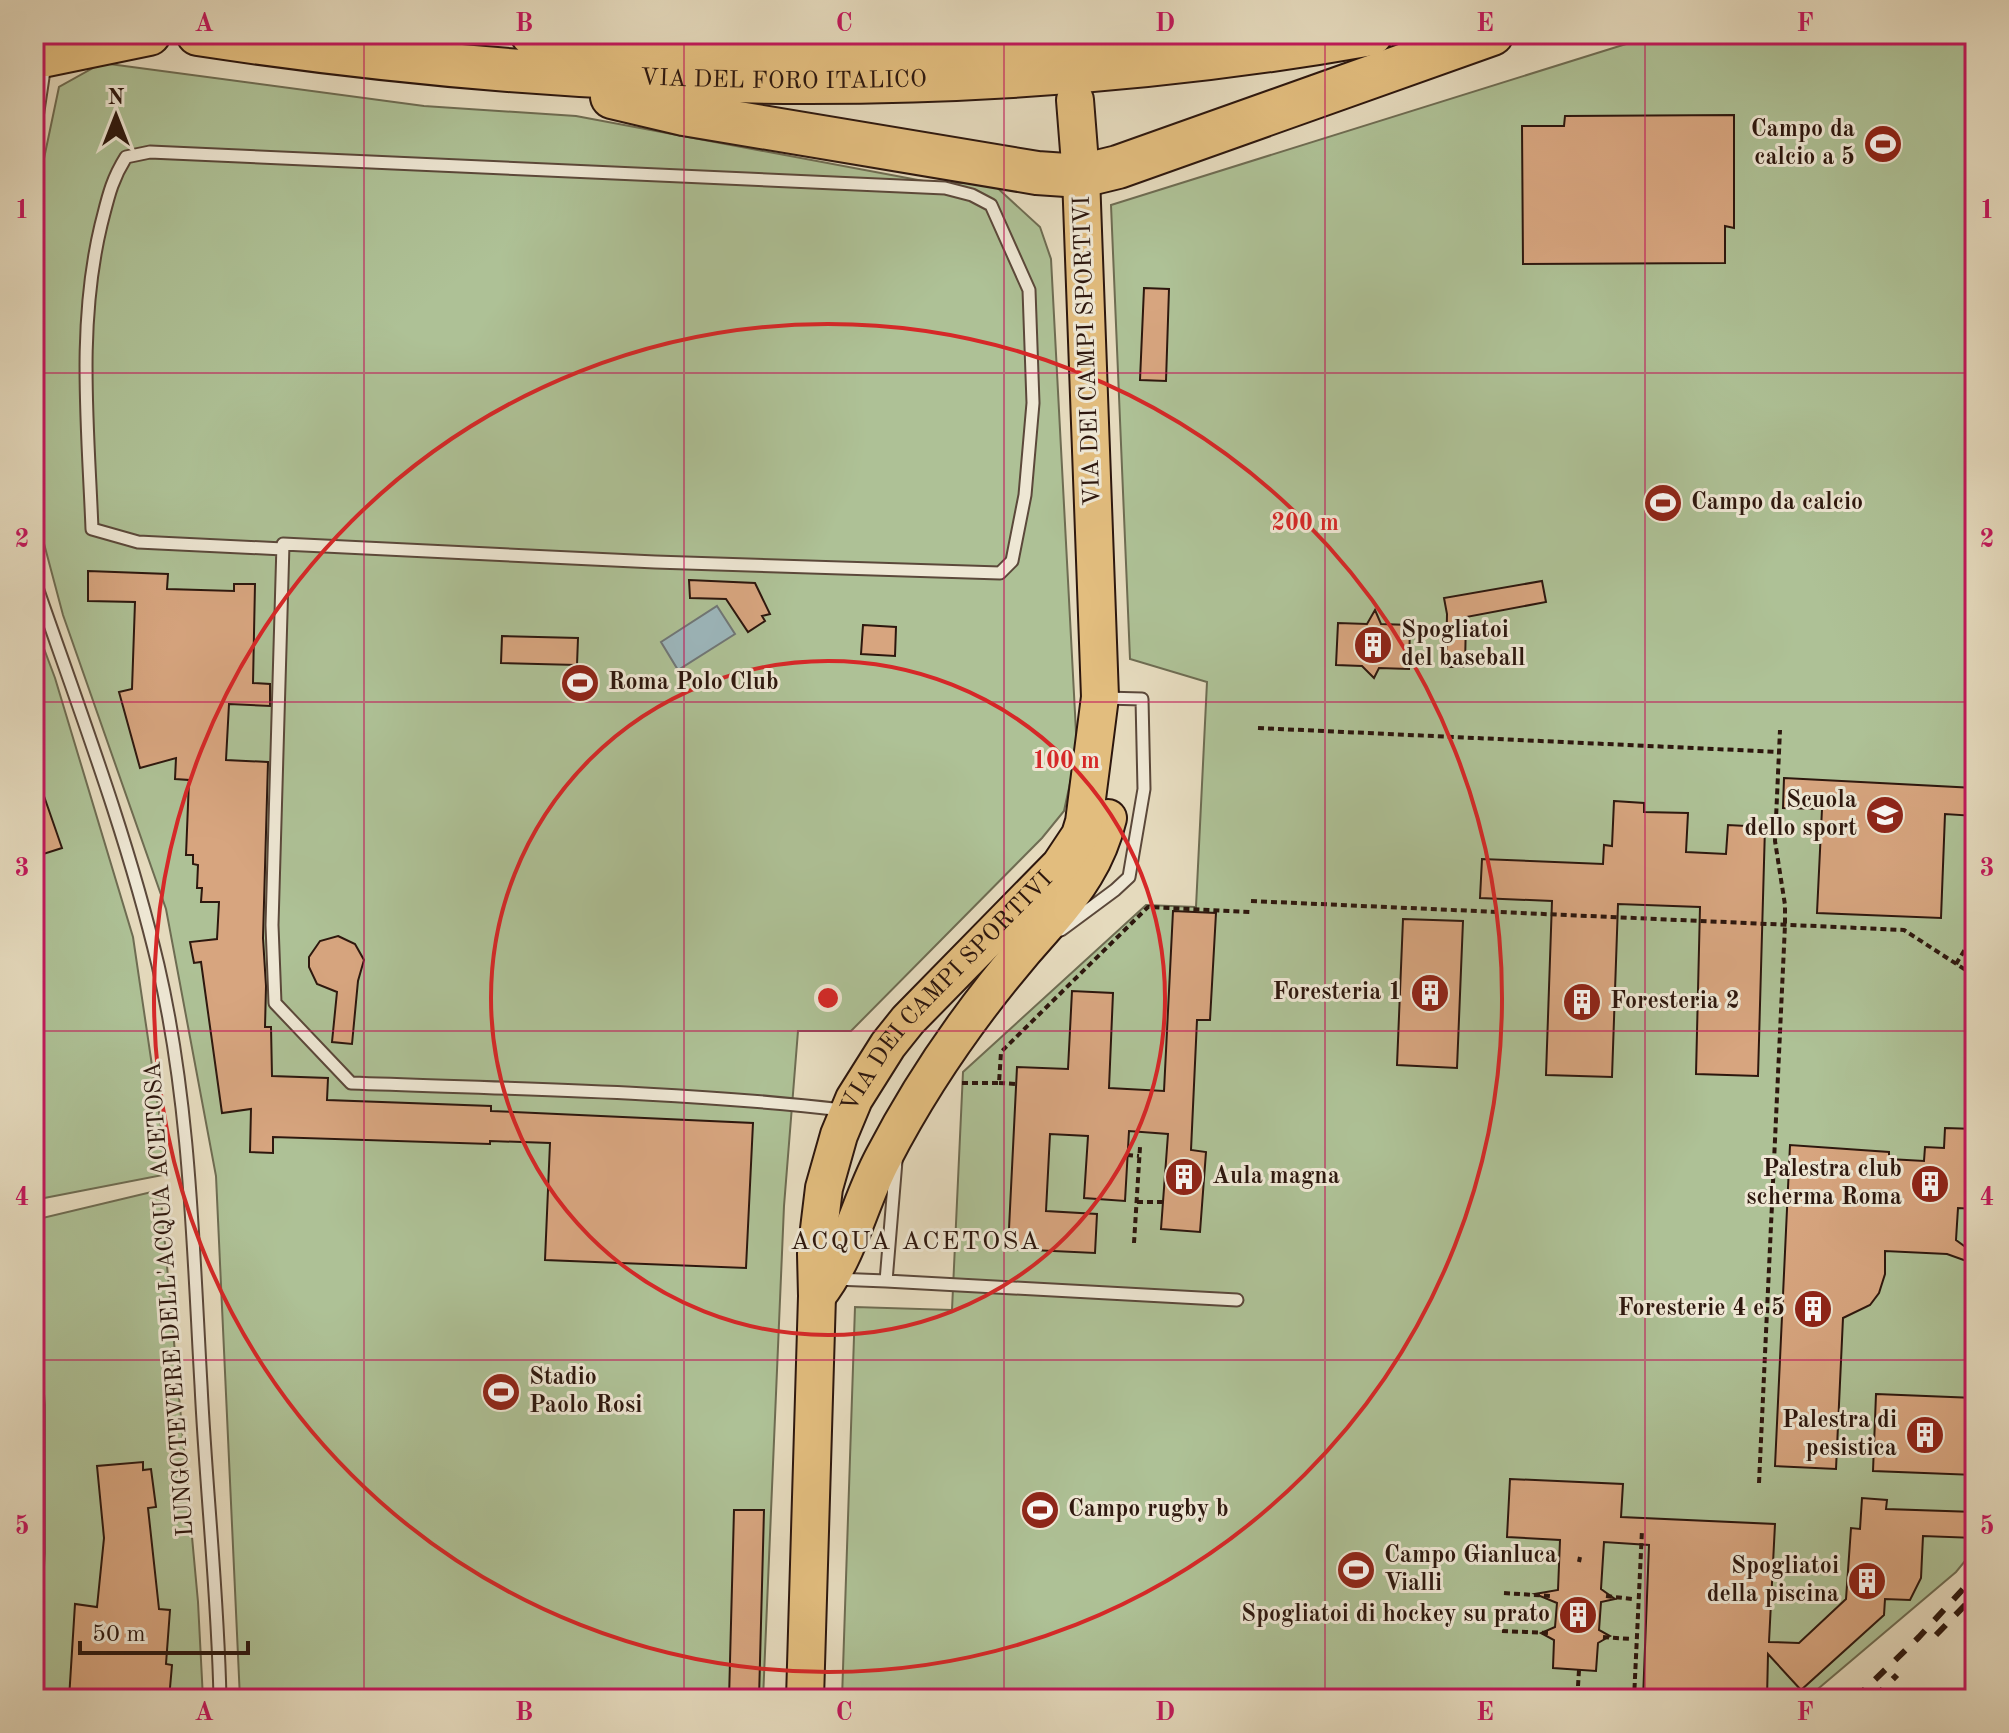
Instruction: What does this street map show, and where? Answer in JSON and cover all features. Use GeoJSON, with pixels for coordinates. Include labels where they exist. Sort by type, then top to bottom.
{"type":"FeatureCollection","features":[{"type":"Feature","properties":{"kind":"highway"},"geometry":{"type":"LineString","coordinates":[[40,48],[149,34]]}},
{"type":"Feature","properties":{"kind":"highway","name":"VIA DEL FORO ITALICO"},"geometry":{"type":"LineString","coordinates":[[198,34],[339,55],[498,69],[658,80],[891,82],[1093,71],[1255,52],[1371,34]]}},
{"type":"Feature","properties":{"kind":"highway","name":"VIA DEL FORO ITALICO"},"geometry":{"type":"LineString","coordinates":[[532,34],[682,45],[803,48],[937,47],[1146,34]]}},
{"type":"Feature","properties":{"kind":"highway"},"geometry":{"type":"LineString","coordinates":[[966,34],[1041,41]]}},
{"type":"Feature","properties":{"kind":"highway"},"geometry":{"type":"LineString","coordinates":[[498,69],[684,114],[1037,173],[1081,176],[1118,167],[1492,34]]}},
{"type":"Feature","properties":{"kind":"main road","name":"VIA DEI CAMPI SPORTIVI"},"geometry":{"type":"LineString","coordinates":[[824,1287],[870,1183],[898,1129],[953,1042],[1009,968],[1068,899],[1089,868],[1113,819],[1100,697],[1081,176],[1075,100]]}},
{"type":"Feature","properties":{"kind":"main road","name":"VIA DEI CAMPI SPORTIVI"},"geometry":{"type":"LineString","coordinates":[[805,1699],[824,1287],[816,1254],[819,1219],[832,1154],[856,1096],[908,1020],[1001,927],[1067,855],[1080,835],[1113,819]]}},
{"type":"Feature","properties":{"kind":"main road"},"geometry":{"type":"LineString","coordinates":[[856,1096],[883,1090],[894,1103],[899,1117],[898,1129]]}},
{"type":"Feature","properties":{"kind":"lane"},"geometry":{"type":"LineString","coordinates":[[34,138],[40,48]]}},
{"type":"Feature","properties":{"kind":"lane"},"geometry":{"type":"LineString","coordinates":[[283,549],[138,542],[92,529],[85,359],[91,269],[113,177],[126,157],[150,152],[945,188],[972,195],[991,205],[1029,290],[1033,403],[1025,495],[1012,561],[1000,573],[655,562],[283,544],[283,549],[272,925],[275,1003],[351,1083],[758,1102],[856,1096]]}},
{"type":"Feature","properties":{"kind":"lane","name":"LUNGOTEVERE DELL'ACQUA ACETOSA"},"geometry":{"type":"LineString","coordinates":[[34,579],[117,822],[158,966],[173,1051],[192,1230],[220,1699]]}},
{"type":"Feature","properties":{"kind":"lane"},"geometry":{"type":"LineString","coordinates":[[1100,697],[1142,699],[1144,789],[1113,819]]}},
{"type":"Feature","properties":{"kind":"lane"},"geometry":{"type":"LineString","coordinates":[[1009,968],[1129,877],[1132,860],[1113,819]]}},
{"type":"Feature","properties":{"kind":"lane"},"geometry":{"type":"LineString","coordinates":[[1113,819],[1132,860]]}},
{"type":"Feature","properties":{"kind":"lane"},"geometry":{"type":"LineString","coordinates":[[886,1281],[898,1129]]}},
{"type":"Feature","properties":{"kind":"lane"},"geometry":{"type":"LineString","coordinates":[[824,1287],[886,1281],[1237,1300]]}},
{"type":"Feature","properties":{"kind":"path"},"geometry":{"type":"LineString","coordinates":[[1258,728],[1780,752]]}},
{"type":"Feature","properties":{"kind":"path"},"geometry":{"type":"LineString","coordinates":[[1759,1483],[1785,925],[1775,841],[1780,730]]}},
{"type":"Feature","properties":{"kind":"path"},"geometry":{"type":"LineString","coordinates":[[1251,901],[1904,930],[1975,976]]}},
{"type":"Feature","properties":{"kind":"path"},"geometry":{"type":"LineString","coordinates":[[999,1083],[1001,1052],[1148,907],[1251,912]]}},
{"type":"Feature","properties":{"kind":"path"},"geometry":{"type":"LineString","coordinates":[[1956,964],[1975,933]]}},
{"type":"Feature","properties":{"kind":"path"},"geometry":{"type":"LineString","coordinates":[[962,1083],[1016,1084]]}},
{"type":"Feature","properties":{"kind":"path"},"geometry":{"type":"LineString","coordinates":[[1134,1243],[1140,1147]]}},
{"type":"Feature","properties":{"kind":"path"},"geometry":{"type":"LineString","coordinates":[[1127,1155],[1139,1156]]}},
{"type":"Feature","properties":{"kind":"path"},"geometry":{"type":"LineString","coordinates":[[1137,1202],[1163,1202]]}},
{"type":"Feature","properties":{"kind":"path"},"geometry":{"type":"LineString","coordinates":[[1634,1699],[1642,1530]]}},
{"type":"Feature","properties":{"kind":"path"},"geometry":{"type":"LineString","coordinates":[[1504,1593],[1550,1596]]}},
{"type":"Feature","properties":{"kind":"path"},"geometry":{"type":"LineString","coordinates":[[1606,1596],[1632,1599]]}},
{"type":"Feature","properties":{"kind":"path"},"geometry":{"type":"LineString","coordinates":[[1502,1631],[1549,1633]]}},
{"type":"Feature","properties":{"kind":"path"},"geometry":{"type":"LineString","coordinates":[[1603,1637],[1631,1639]]}},
{"type":"Feature","properties":{"kind":"path"},"geometry":{"type":"LineString","coordinates":[[1578,1686],[1579,1670]]}},
{"type":"Feature","properties":{"kind":"green space"},"geometry":{"type":"Polygon","coordinates":[[[1658,34],[1975,34],[1975,1549],[1956,1572],[1806,1699],[842,1699],[855,1307],[952,1310],[963,1072],[1146,905],[1196,907],[1207,682],[1130,659],[1111,205],[1658,34]]]}},
{"type":"Feature","properties":{"kind":"green space","name":"Roma Polo Club"},"geometry":{"type":"Polygon","coordinates":[[[102,63],[424,106],[576,116],[934,183],[992,183],[1040,227],[1051,259],[1077,751],[1064,811],[1042,838],[851,1031],[798,1031],[784,1206],[763,1699],[240,1699],[216,1176],[166,909],[63,615],[34,506],[34,206],[59,87],[102,63]]]}},
{"type":"Feature","properties":{"kind":"green space"},"geometry":{"type":"Polygon","coordinates":[[[34,622],[55,678],[133,937],[168,1174],[34,1200],[34,622]]]}},
{"type":"Feature","properties":{"kind":"green space"},"geometry":{"type":"Polygon","coordinates":[[[160,1190],[198,1602],[203,1699],[34,1699],[45,1553],[45,1405],[34,1283],[34,1220],[160,1190]]]}},
{"type":"Feature","properties":{"kind":"water"},"geometry":{"type":"Polygon","coordinates":[[[717,606],[735,634],[678,670],[661,642],[717,606]]]}},
{"type":"Feature","properties":{"kind":"building"},"geometry":{"type":"Polygon","coordinates":[[[1734,115],[1734,228],[1725,226],[1725,263],[1523,264],[1522,126],[1564,126],[1565,116],[1734,115]]]}},
{"type":"Feature","properties":{"kind":"building"},"geometry":{"type":"Polygon","coordinates":[[[1144,288],[1169,289],[1166,381],[1140,380],[1144,288]]]}},
{"type":"Feature","properties":{"kind":"building"},"geometry":{"type":"Polygon","coordinates":[[[88,571],[168,574],[167,589],[234,591],[234,584],[255,584],[253,683],[270,684],[270,706],[229,704],[226,760],[268,762],[263,938],[265,1027],[271,1027],[272,1076],[328,1078],[327,1100],[491,1106],[491,1111],[753,1123],[746,1268],[545,1260],[550,1143],[273,1137],[273,1153],[250,1152],[251,1109],[222,1113],[201,962],[194,963],[190,942],[217,939],[219,902],[201,902],[202,888],[197,888],[198,865],[193,864],[193,855],[186,855],[189,780],[175,779],[176,758],[140,768],[119,692],[132,689],[135,602],[88,601],[88,571]]]}},
{"type":"Feature","properties":{"kind":"building"},"geometry":{"type":"Polygon","coordinates":[[[689,580],[755,583],[770,614],[762,616],[765,621],[748,632],[726,599],[690,598],[689,580]]]}},
{"type":"Feature","properties":{"kind":"building"},"geometry":{"type":"Polygon","coordinates":[[[1542,581],[1546,602],[1466,617],[1465,667],[1446,667],[1447,614],[1444,598],[1542,581]]]}},
{"type":"Feature","properties":{"kind":"building","name":"Spogliatoi del baseball"},"geometry":{"type":"Polygon","coordinates":[[[1375,610],[1381,624],[1410,625],[1409,669],[1379,668],[1374,678],[1362,666],[1336,665],[1338,623],[1367,624],[1375,610]]]}},
{"type":"Feature","properties":{"kind":"building"},"geometry":{"type":"Polygon","coordinates":[[[863,625],[896,627],[895,656],[861,654],[863,625]]]}},
{"type":"Feature","properties":{"kind":"building"},"geometry":{"type":"Polygon","coordinates":[[[502,636],[578,638],[577,665],[501,663],[502,636]]]}},
{"type":"Feature","properties":{"kind":"building"},"geometry":{"type":"Polygon","coordinates":[[[34,776],[37,776],[62,848],[34,857],[34,776]]]}},
{"type":"Feature","properties":{"kind":"building"},"geometry":{"type":"Polygon","coordinates":[[[1784,778],[1975,788],[1975,816],[1945,814],[1941,918],[1817,913],[1822,809],[1783,808],[1784,778]]]}},
{"type":"Feature","properties":{"kind":"building"},"geometry":{"type":"Polygon","coordinates":[[[1614,801],[1644,803],[1644,812],[1688,813],[1686,852],[1726,854],[1728,825],[1765,827],[1758,1076],[1696,1074],[1700,907],[1618,904],[1612,1077],[1546,1075],[1552,901],[1480,898],[1482,859],[1603,864],[1604,845],[1612,846],[1614,801]]]}},
{"type":"Feature","properties":{"kind":"building"},"geometry":{"type":"Polygon","coordinates":[[[1173,911],[1216,913],[1210,1020],[1197,1020],[1191,1150],[1206,1152],[1200,1232],[1161,1229],[1168,1134],[1129,1131],[1125,1201],[1084,1198],[1088,1136],[1050,1134],[1046,1211],[1097,1214],[1095,1253],[1008,1249],[1017,1067],[1068,1069],[1072,991],[1113,993],[1109,1088],[1164,1091],[1173,911]]]}},
{"type":"Feature","properties":{"kind":"building","name":"Foresteria 1"},"geometry":{"type":"Polygon","coordinates":[[[1403,919],[1463,921],[1457,1068],[1397,1065],[1403,919]]]}},
{"type":"Feature","properties":{"kind":"building"},"geometry":{"type":"Polygon","coordinates":[[[338,936],[355,944],[364,960],[358,981],[352,1044],[332,1042],[337,992],[317,984],[309,967],[309,957],[320,941],[338,936]]]}},
{"type":"Feature","properties":{"kind":"building"},"geometry":{"type":"Polygon","coordinates":[[[1945,1128],[1975,1129],[1975,1209],[1958,1208],[1956,1240],[1975,1254],[1975,1264],[1947,1254],[1885,1251],[1885,1274],[1879,1293],[1870,1305],[1843,1318],[1836,1469],[1775,1466],[1790,1145],[1889,1152],[1889,1159],[1924,1161],[1925,1147],[1944,1148],[1945,1128]]]}},
{"type":"Feature","properties":{"kind":"building","name":"Palestra di pesistica"},"geometry":{"type":"Polygon","coordinates":[[[1876,1394],[1975,1398],[1975,1475],[1873,1471],[1876,1394]]]}},
{"type":"Feature","properties":{"kind":"building"},"geometry":{"type":"Polygon","coordinates":[[[143,1462],[143,1470],[151,1469],[156,1507],[148,1508],[159,1609],[170,1610],[166,1664],[172,1665],[169,1699],[69,1699],[75,1604],[97,1607],[104,1538],[97,1466],[143,1462]]]}},
{"type":"Feature","properties":{"kind":"building"},"geometry":{"type":"Polygon","coordinates":[[[1510,1479],[1623,1484],[1621,1517],[1775,1524],[1769,1642],[1799,1643],[1846,1599],[1851,1528],[1860,1529],[1862,1498],[1887,1500],[1886,1509],[1975,1512],[1975,1538],[1923,1536],[1921,1578],[1910,1600],[1885,1599],[1884,1615],[1801,1690],[1768,1654],[1767,1699],[1643,1699],[1649,1545],[1604,1542],[1601,1589],[1615,1599],[1601,1602],[1599,1630],[1610,1636],[1598,1643],[1596,1671],[1553,1668],[1554,1640],[1541,1633],[1555,1627],[1557,1603],[1535,1594],[1558,1590],[1560,1540],[1507,1537],[1510,1479]]]}},
{"type":"Feature","properties":{"kind":"building"},"geometry":{"type":"Polygon","coordinates":[[[734,1510],[764,1510],[759,1699],[729,1699],[734,1510]]]}},
{"type":"Feature","properties":{"kind":"railway"},"geometry":{"type":"LineString","coordinates":[[1855,1699],[1919,1637],[1975,1576]]}},
{"type":"Feature","properties":{"kind":"railway"},"geometry":{"type":"LineString","coordinates":[[1936,1635],[1975,1595]]}},
{"type":"Feature","properties":{"kind":"railway"},"geometry":{"type":"LineString","coordinates":[[1873,1699],[1897,1675]]}},
{"type":"Feature","properties":{"kind":"place","name":"Campo da calcio a 5"},"geometry":{"type":"Point","coordinates":[1883,144]}},
{"type":"Feature","properties":{"kind":"place","name":"Campo da calcio"},"geometry":{"type":"Point","coordinates":[1663,503]}},
{"type":"Feature","properties":{"kind":"place","name":"Spogliatoi del baseball"},"geometry":{"type":"Point","coordinates":[1373,645]}},
{"type":"Feature","properties":{"kind":"place","name":"Roma Polo Club"},"geometry":{"type":"Point","coordinates":[580,683]}},
{"type":"Feature","properties":{"kind":"place","name":"Scuola dello sport"},"geometry":{"type":"Point","coordinates":[1885,815]}},
{"type":"Feature","properties":{"kind":"place","name":"Foresteria 1"},"geometry":{"type":"Point","coordinates":[1430,993]}},
{"type":"Feature","properties":{"kind":"place","name":"Foresteria 2"},"geometry":{"type":"Point","coordinates":[1582,1002]}},
{"type":"Feature","properties":{"kind":"place","name":"Aula magna"},"geometry":{"type":"Point","coordinates":[1184,1177]}},
{"type":"Feature","properties":{"kind":"place","name":"Palestra club scherma Roma"},"geometry":{"type":"Point","coordinates":[1930,1184]}},
{"type":"Feature","properties":{"kind":"place","name":"Foresterie 4 e 5"},"geometry":{"type":"Point","coordinates":[1813,1309]}},
{"type":"Feature","properties":{"kind":"place","name":"Stadio Paolo Rosi"},"geometry":{"type":"Point","coordinates":[501,1392]}},
{"type":"Feature","properties":{"kind":"place","name":"Palestra di pesistica"},"geometry":{"type":"Point","coordinates":[1925,1435]}},
{"type":"Feature","properties":{"kind":"place","name":"Campo rugby b"},"geometry":{"type":"Point","coordinates":[1040,1510]}},
{"type":"Feature","properties":{"kind":"place","name":"Campo Gianluca Vialli"},"geometry":{"type":"Point","coordinates":[1356,1570]}},
{"type":"Feature","properties":{"kind":"place","name":"Spogliatoi della piscina"},"geometry":{"type":"Point","coordinates":[1867,1581]}},
{"type":"Feature","properties":{"kind":"place","name":"Spogliatoi di hockey su prato"},"geometry":{"type":"Point","coordinates":[1578,1615]}},
{"type":"Feature","properties":{"kind":"district","name":"ACQUA ACETOSA"},"geometry":{"type":"Point","coordinates":[916,1242]}}]}
